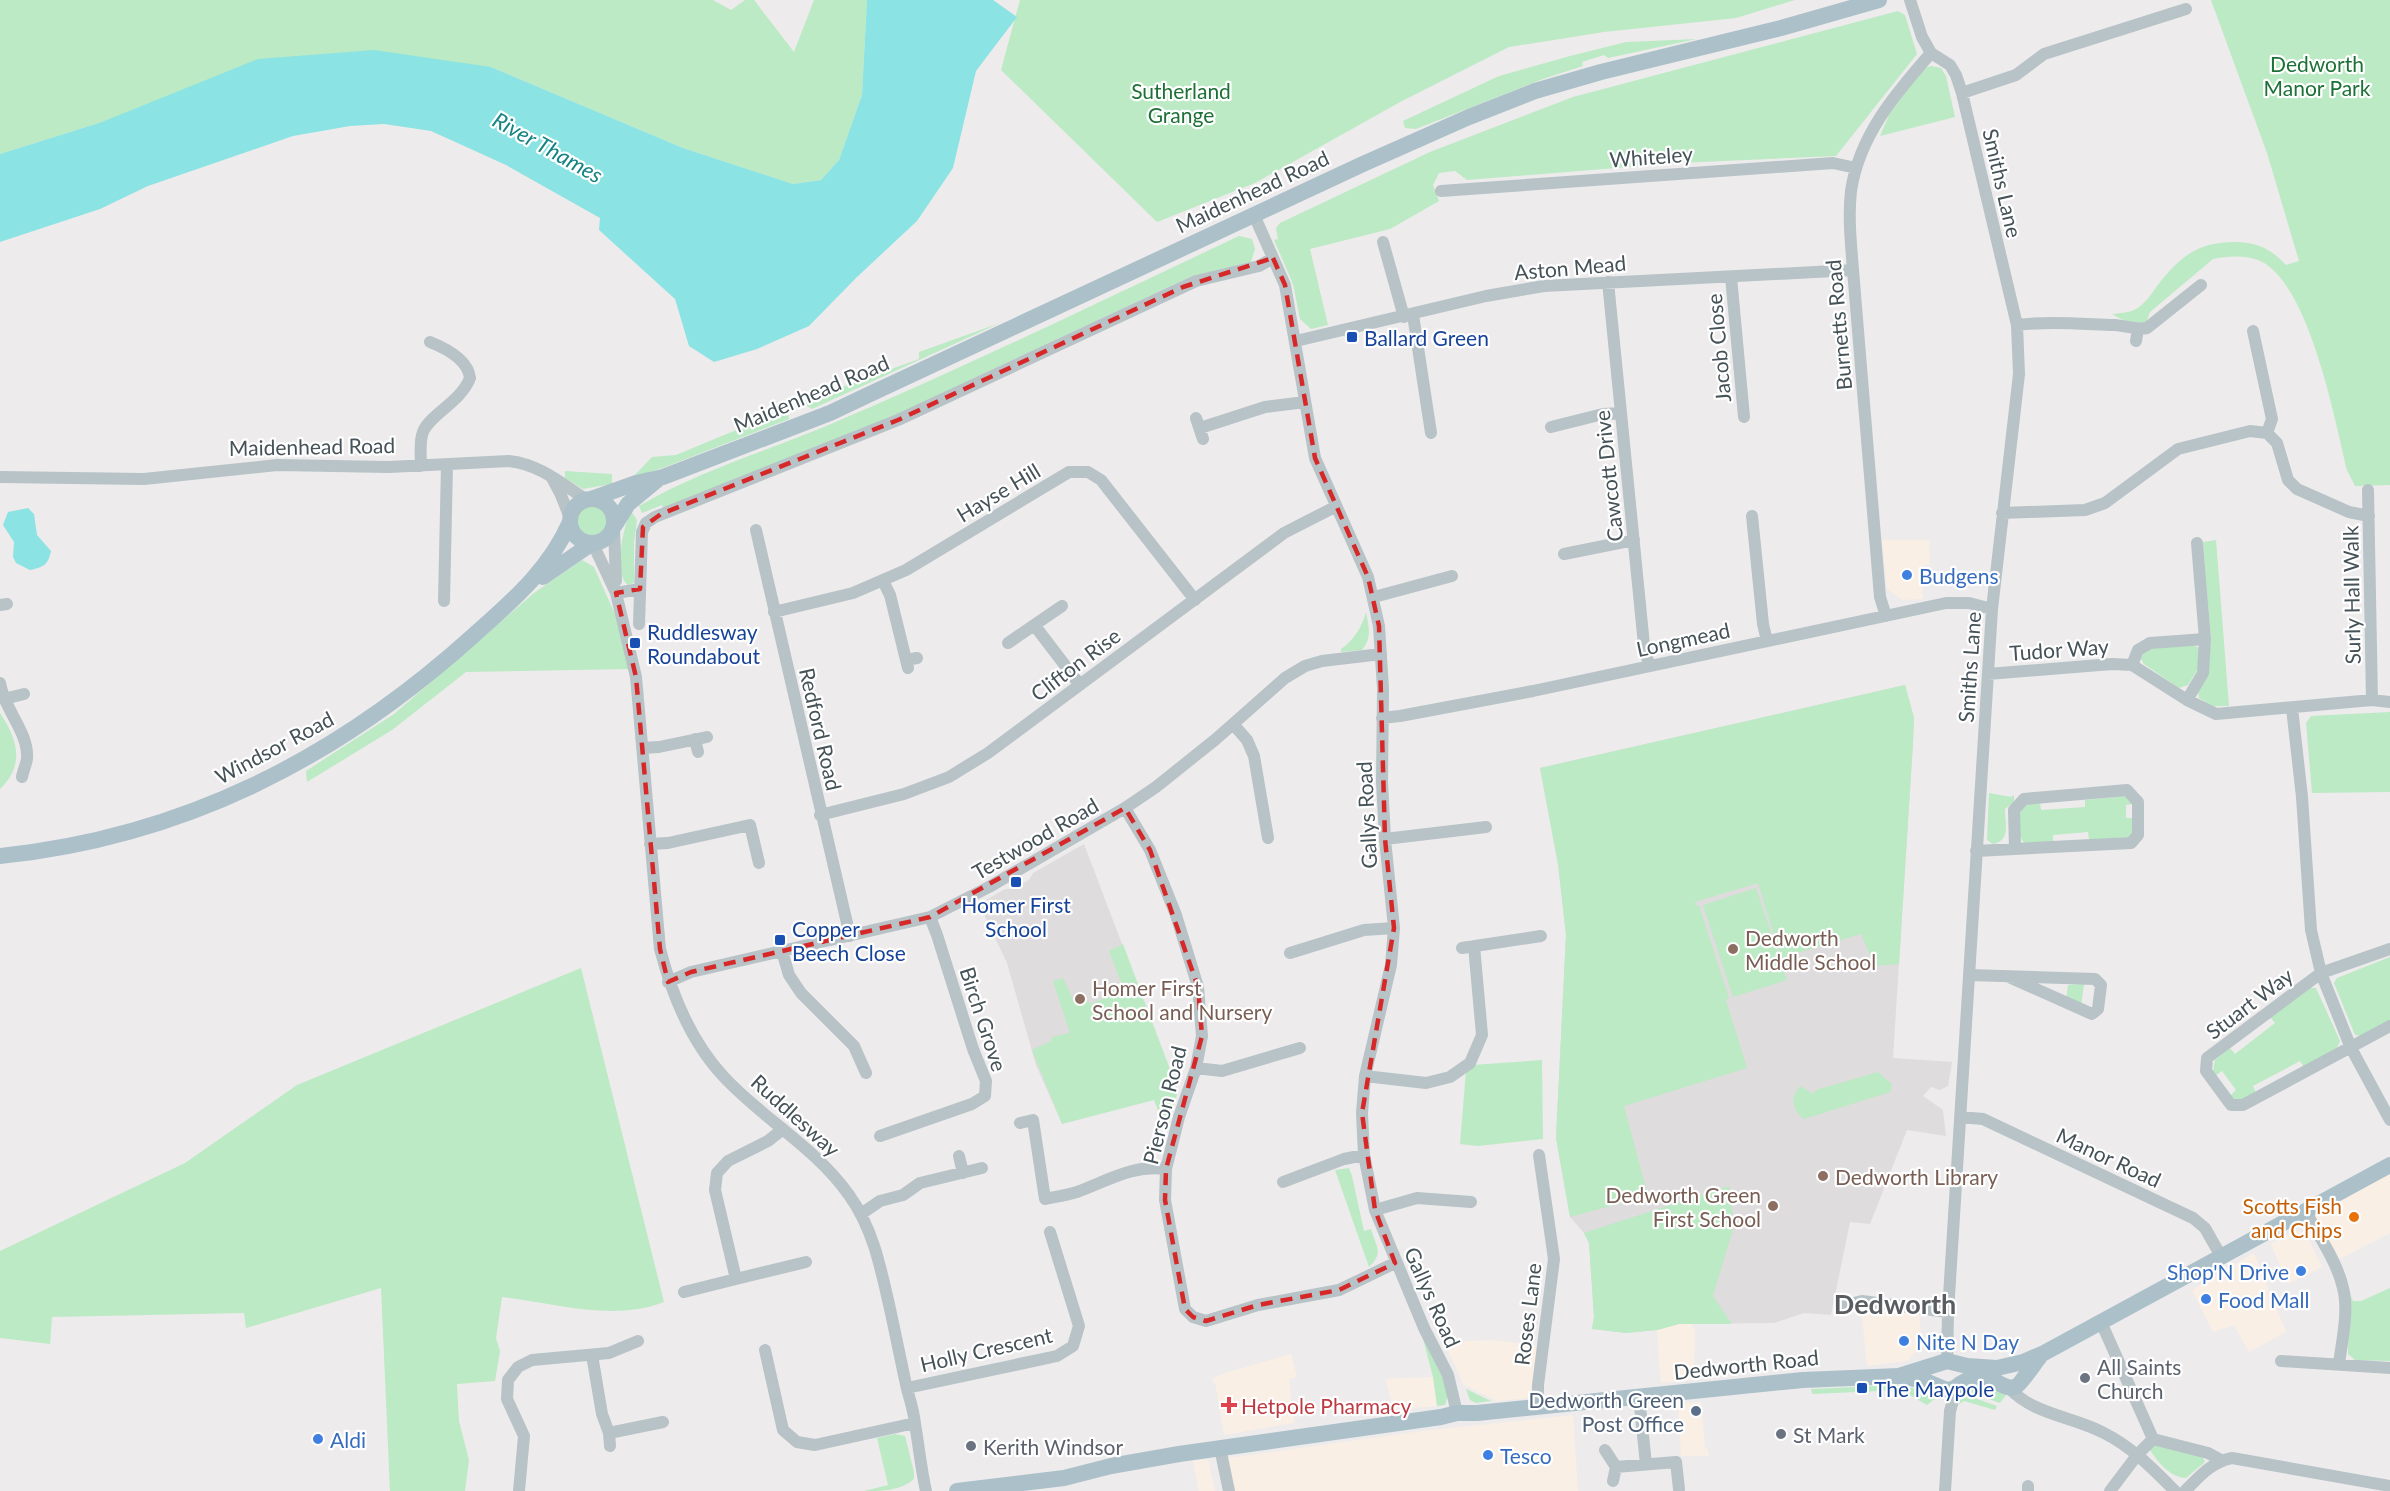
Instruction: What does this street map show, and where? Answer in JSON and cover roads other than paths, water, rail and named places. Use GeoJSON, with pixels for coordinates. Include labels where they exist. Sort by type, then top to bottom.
{"type":"FeatureCollection","features":[{"type":"Feature","properties":{"kind":"main road","name":"Maidenhead Road"},"geometry":{"type":"LineString","coordinates":[[589,499],[636,483],[663,477],[849,404],[1417,140],[1535,91],[1601,72],[1781,28],[1878,0]]}},
{"type":"Feature","properties":{"kind":"main road","name":"Maidenhead Road"},"geometry":{"type":"LineString","coordinates":[[614,527],[634,498],[663,477]]}},
{"type":"Feature","properties":{"kind":"main road"},"geometry":{"type":"LineString","coordinates":[[589,499],[599,500],[614,514],[614,527],[605,540],[592,544],[576,536],[570,520],[576,506],[589,499]]}},
{"type":"Feature","properties":{"kind":"main road","name":"Windsor Road"},"geometry":{"type":"LineString","coordinates":[[524,590],[554,554],[570,520]]}},
{"type":"Feature","properties":{"kind":"main road","name":"Windsor Road"},"geometry":{"type":"LineString","coordinates":[[0,856],[77,844],[134,831],[216,803],[268,779],[335,742],[391,704],[450,656],[524,590],[592,544]]}},
{"type":"Feature","properties":{"kind":"main road","name":"Dedworth Road"},"geometry":{"type":"LineString","coordinates":[[957,1491],[1010,1488],[1111,1466],[1457,1413],[1477,1413],[1803,1380],[1899,1376],[1949,1387],[1981,1378],[2012,1376],[2044,1353],[2390,1166]]}},
{"type":"Feature","properties":{"kind":"main road"},"geometry":{"type":"LineString","coordinates":[[1948,1364],[1963,1374],[1949,1387],[1933,1376],[1948,1364]]}},
{"type":"Feature","properties":{"kind":"main road","name":"Dedworth Road"},"geometry":{"type":"LineString","coordinates":[[1899,1376],[1948,1364],[1997,1368],[2012,1376]]}},
{"type":"Feature","properties":{"kind":"street","name":"Smiths Lane"},"geometry":{"type":"LineString","coordinates":[[1910,0],[1922,37],[1931,53],[1950,65],[1962,93],[2017,325],[2019,374],[1992,609],[1948,1312],[1948,1364]]}},
{"type":"Feature","properties":{"kind":"street"},"geometry":{"type":"LineString","coordinates":[[1962,93],[2016,75],[2044,54],[2186,9]]}},
{"type":"Feature","properties":{"kind":"street","name":"Burnetts Road"},"geometry":{"type":"LineString","coordinates":[[1886,616],[1880,597],[1852,270],[1851,193],[1856,168],[1868,137],[1894,95],[1931,53]]}},
{"type":"Feature","properties":{"kind":"street","name":"Whiteley"},"geometry":{"type":"LineString","coordinates":[[1446,187],[1833,163],[1856,168]]}},
{"type":"Feature","properties":{"kind":"street","name":"Gallys Road"},"geometry":{"type":"LineString","coordinates":[[1254,215],[1285,285],[1315,458],[1368,578],[1374,597],[1381,654],[1384,839],[1394,928],[1391,965],[1365,1076],[1362,1113],[1364,1155],[1375,1210],[1395,1263],[1448,1375],[1457,1413]]}},
{"type":"Feature","properties":{"kind":"street"},"geometry":{"type":"LineString","coordinates":[[1383,242],[1383,258],[1409,316],[1431,433]]}},
{"type":"Feature","properties":{"kind":"street"},"geometry":{"type":"LineString","coordinates":[[639,624],[642,532],[646,522],[898,420],[1183,286],[1209,277],[1259,266],[1273,258]]}},
{"type":"Feature","properties":{"kind":"street","name":"Aston Mead"},"geometry":{"type":"LineString","coordinates":[[1296,341],[1486,296],[1544,286],[1852,270]]}},
{"type":"Feature","properties":{"kind":"street","name":"Jacob Close"},"geometry":{"type":"LineString","coordinates":[[1731,277],[1744,417]]}},
{"type":"Feature","properties":{"kind":"street","name":"Cawcott Drive"},"geometry":{"type":"LineString","coordinates":[[1608,282],[1644,645],[1649,665]]}},
{"type":"Feature","properties":{"kind":"street"},"geometry":{"type":"LineString","coordinates":[[2017,325],[2037,322],[2119,325],[2137,335],[2201,285]]}},
{"type":"Feature","properties":{"kind":"street"},"geometry":{"type":"LineString","coordinates":[[2253,332],[2272,419],[2267,433]]}},
{"type":"Feature","properties":{"kind":"street"},"geometry":{"type":"LineString","coordinates":[[421,466],[424,429],[458,396],[470,378],[469,369],[461,361],[444,348],[430,342]]}},
{"type":"Feature","properties":{"kind":"street"},"geometry":{"type":"LineString","coordinates":[[1200,428],[1265,407],[1305,402]]}},
{"type":"Feature","properties":{"kind":"street"},"geometry":{"type":"LineString","coordinates":[[1551,427],[1603,414],[1620,413]]}},
{"type":"Feature","properties":{"kind":"street"},"geometry":{"type":"LineString","coordinates":[[2002,513],[2085,510],[2106,503],[2178,449],[2250,430],[2267,433],[2277,443],[2288,480],[2297,489],[2349,512],[2369,516]]}},
{"type":"Feature","properties":{"kind":"street","name":"Maidenhead Road"},"geometry":{"type":"LineString","coordinates":[[0,477],[144,479],[277,465],[421,466],[517,462],[539,469],[589,499]]}},
{"type":"Feature","properties":{"kind":"street"},"geometry":{"type":"LineString","coordinates":[[444,602],[447,465]]}},
{"type":"Feature","properties":{"kind":"street","name":"Hayse Hill"},"geometry":{"type":"LineString","coordinates":[[774,612],[853,593],[884,581],[1069,472],[1088,472],[1101,480],[1195,600]]}},
{"type":"Feature","properties":{"kind":"street"},"geometry":{"type":"LineString","coordinates":[[550,476],[561,495],[570,520]]}},
{"type":"Feature","properties":{"kind":"street","name":"Surly Hall Walk"},"geometry":{"type":"LineString","coordinates":[[2368,490],[2372,700]]}},
{"type":"Feature","properties":{"kind":"street","name":"Clifton Rise"},"geometry":{"type":"LineString","coordinates":[[820,815],[904,794],[949,777],[988,753],[1284,533],[1335,507]]}},
{"type":"Feature","properties":{"kind":"street"},"geometry":{"type":"LineString","coordinates":[[1752,516],[1767,641]]}},
{"type":"Feature","properties":{"kind":"street","name":"Ruddlesway"},"geometry":{"type":"LineString","coordinates":[[614,527],[616,593],[636,677],[660,949],[668,982],[684,1018],[702,1049],[724,1077],[821,1161],[849,1194],[861,1214],[871,1236],[882,1274],[915,1423],[919,1458],[927,1491]]}},
{"type":"Feature","properties":{"kind":"street","name":"Redford Road"},"geometry":{"type":"LineString","coordinates":[[756,529],[820,815],[850,936]]}},
{"type":"Feature","properties":{"kind":"street"},"geometry":{"type":"LineString","coordinates":[[1564,554],[1634,540]]}},
{"type":"Feature","properties":{"kind":"street"},"geometry":{"type":"LineString","coordinates":[[2187,700],[2203,673],[2205,639],[2197,543]]}},
{"type":"Feature","properties":{"kind":"street","name":"Ruddlesway"},"geometry":{"type":"LineString","coordinates":[[592,544],[616,593]]}},
{"type":"Feature","properties":{"kind":"street"},"geometry":{"type":"LineString","coordinates":[[1374,597],[1452,577]]}},
{"type":"Feature","properties":{"kind":"street"},"geometry":{"type":"LineString","coordinates":[[884,581],[910,662]]}},
{"type":"Feature","properties":{"kind":"street"},"geometry":{"type":"LineString","coordinates":[[616,593],[640,589]]}},
{"type":"Feature","properties":{"kind":"street","name":"Longmead"},"geometry":{"type":"LineString","coordinates":[[1383,718],[1522,693],[1946,603],[1969,603],[1992,609]]}},
{"type":"Feature","properties":{"kind":"street"},"geometry":{"type":"LineString","coordinates":[[1008,643],[1062,606]]}},
{"type":"Feature","properties":{"kind":"street"},"geometry":{"type":"LineString","coordinates":[[1035,626],[1080,685]]}},
{"type":"Feature","properties":{"kind":"street","name":"Tudor Way"},"geometry":{"type":"LineString","coordinates":[[2132,665],[2138,650],[2150,643],[2205,639]]}},
{"type":"Feature","properties":{"kind":"street","name":"Testwood Road"},"geometry":{"type":"LineString","coordinates":[[668,982],[692,972],[930,917],[989,887],[1125,808],[1155,787],[1233,724],[1285,678],[1305,666],[1322,661],[1381,654]]}},
{"type":"Feature","properties":{"kind":"street","name":"Tudor Way"},"geometry":{"type":"LineString","coordinates":[[1988,674],[2112,664],[2132,665],[2187,700],[2216,714],[2292,708]]}},
{"type":"Feature","properties":{"kind":"street"},"geometry":{"type":"LineString","coordinates":[[0,683],[8,710],[19,725],[24,743],[27,757],[22,777]]}},
{"type":"Feature","properties":{"kind":"street"},"geometry":{"type":"LineString","coordinates":[[4,699],[24,694]]}},
{"type":"Feature","properties":{"kind":"street"},"geometry":{"type":"LineString","coordinates":[[2292,708],[2372,700],[2390,702]]}},
{"type":"Feature","properties":{"kind":"street","name":"Stuart Way"},"geometry":{"type":"LineString","coordinates":[[2292,708],[2302,797],[2311,930],[2321,973],[2351,1048],[2390,1120]]}},
{"type":"Feature","properties":{"kind":"street"},"geometry":{"type":"LineString","coordinates":[[1233,724],[1246,740],[1254,756],[1270,824],[1268,838]]}},
{"type":"Feature","properties":{"kind":"street"},"geometry":{"type":"LineString","coordinates":[[642,748],[700,743]]}},
{"type":"Feature","properties":{"kind":"street"},"geometry":{"type":"LineString","coordinates":[[1976,851],[2015,849],[2130,843],[2139,835],[2138,802],[2127,790],[2024,799],[2014,810],[2015,849]]}},
{"type":"Feature","properties":{"kind":"street","name":"Pierson Road"},"geometry":{"type":"LineString","coordinates":[[1125,808],[1150,850],[1176,915],[1198,987],[1202,1036],[1196,1068],[1179,1117],[1166,1169],[1165,1200],[1185,1309],[1192,1317],[1206,1321],[1258,1305],[1339,1290],[1395,1263]]}},
{"type":"Feature","properties":{"kind":"street"},"geometry":{"type":"LineString","coordinates":[[650,844],[668,843],[716,827],[750,825],[759,863]]}},
{"type":"Feature","properties":{"kind":"street"},"geometry":{"type":"LineString","coordinates":[[1384,839],[1486,828]]}},
{"type":"Feature","properties":{"kind":"street","name":"Birch Grove"},"geometry":{"type":"LineString","coordinates":[[880,1136],[972,1104],[985,1096],[986,1081],[973,1049],[930,917]]}},
{"type":"Feature","properties":{"kind":"street"},"geometry":{"type":"LineString","coordinates":[[1290,953],[1364,930],[1394,928]]}},
{"type":"Feature","properties":{"kind":"street"},"geometry":{"type":"LineString","coordinates":[[1365,1076],[1426,1083],[1450,1077],[1470,1064],[1482,1035],[1468,947],[1525,942],[1541,936]]}},
{"type":"Feature","properties":{"kind":"street"},"geometry":{"type":"LineString","coordinates":[[2321,973],[2390,949]]}},
{"type":"Feature","properties":{"kind":"street"},"geometry":{"type":"LineString","coordinates":[[782,951],[789,975],[801,993],[854,1046],[862,1070]]}},
{"type":"Feature","properties":{"kind":"street","name":"Stuart Way"},"geometry":{"type":"LineString","coordinates":[[2321,973],[2207,1058],[2206,1071],[2231,1105],[2243,1105],[2351,1048]]}},
{"type":"Feature","properties":{"kind":"street"},"geometry":{"type":"LineString","coordinates":[[1969,975],[2095,979],[2101,985],[2098,1009],[2092,1014],[2009,977]]}},
{"type":"Feature","properties":{"kind":"street"},"geometry":{"type":"LineString","coordinates":[[2351,1048],[2390,1026]]}},
{"type":"Feature","properties":{"kind":"street"},"geometry":{"type":"LineString","coordinates":[[1196,1068],[1222,1071],[1300,1048]]}},
{"type":"Feature","properties":{"kind":"street","name":"Manor Road"},"geometry":{"type":"LineString","coordinates":[[1960,1117],[1983,1119],[2193,1218],[2205,1228],[2222,1258]]}},
{"type":"Feature","properties":{"kind":"street"},"geometry":{"type":"LineString","coordinates":[[1020,1123],[1033,1120],[1045,1199],[1073,1187],[1132,1170],[1150,1166],[1166,1169]]}},
{"type":"Feature","properties":{"kind":"street"},"geometry":{"type":"LineString","coordinates":[[736,1279],[715,1191],[717,1173],[728,1161],[768,1142],[783,1129]]}},
{"type":"Feature","properties":{"kind":"street"},"geometry":{"type":"LineString","coordinates":[[1283,1183],[1344,1159],[1364,1155]]}},
{"type":"Feature","properties":{"kind":"street","name":"Roses Lane"},"geometry":{"type":"LineString","coordinates":[[1538,1407],[1538,1385],[1554,1259],[1539,1155]]}},
{"type":"Feature","properties":{"kind":"street"},"geometry":{"type":"LineString","coordinates":[[959,1156],[963,1173]]}},
{"type":"Feature","properties":{"kind":"street"},"geometry":{"type":"LineString","coordinates":[[861,1214],[880,1201],[903,1195],[920,1183],[982,1168]]}},
{"type":"Feature","properties":{"kind":"street"},"geometry":{"type":"LineString","coordinates":[[1375,1210],[1417,1197],[1471,1202]]}},
{"type":"Feature","properties":{"kind":"street"},"geometry":{"type":"LineString","coordinates":[[2306,1212],[2335,1266],[2343,1288],[2345,1305],[2339,1364]]}},
{"type":"Feature","properties":{"kind":"street","name":"Holly Crescent"},"geometry":{"type":"LineString","coordinates":[[907,1388],[1058,1356],[1073,1346],[1079,1326],[1049,1239]]}},
{"type":"Feature","properties":{"kind":"street"},"geometry":{"type":"LineString","coordinates":[[684,1292],[799,1260]]}},
{"type":"Feature","properties":{"kind":"street"},"geometry":{"type":"LineString","coordinates":[[1841,1306],[1862,1300],[1948,1312]]}},
{"type":"Feature","properties":{"kind":"street"},"geometry":{"type":"LineString","coordinates":[[2101,1322],[2153,1439]]}},
{"type":"Feature","properties":{"kind":"street"},"geometry":{"type":"LineString","coordinates":[[519,1491],[524,1436],[507,1399],[508,1380],[518,1367],[532,1360],[609,1353],[638,1341]]}},
{"type":"Feature","properties":{"kind":"street"},"geometry":{"type":"LineString","coordinates":[[592,1355],[602,1414],[610,1439],[663,1422]]}},
{"type":"Feature","properties":{"kind":"street"},"geometry":{"type":"LineString","coordinates":[[769,1356],[783,1430],[797,1442],[816,1444],[915,1423]]}},
{"type":"Feature","properties":{"kind":"street"},"geometry":{"type":"LineString","coordinates":[[2281,1362],[2390,1368]]}},
{"type":"Feature","properties":{"kind":"street"},"geometry":{"type":"LineString","coordinates":[[2012,1376],[2030,1404],[2103,1433],[2138,1454],[2175,1491]]}},
{"type":"Feature","properties":{"kind":"street"},"geometry":{"type":"LineString","coordinates":[[1945,1491],[1950,1411],[1949,1387]]}},
{"type":"Feature","properties":{"kind":"street"},"geometry":{"type":"LineString","coordinates":[[1639,1397],[1646,1464]]}},
{"type":"Feature","properties":{"kind":"street"},"geometry":{"type":"LineString","coordinates":[[2110,1491],[2138,1454],[2153,1439]]}},
{"type":"Feature","properties":{"kind":"street"},"geometry":{"type":"LineString","coordinates":[[2153,1439],[2208,1453],[2221,1460]]}},
{"type":"Feature","properties":{"kind":"street"},"geometry":{"type":"LineString","coordinates":[[1221,1448],[1229,1491]]}},
{"type":"Feature","properties":{"kind":"street"},"geometry":{"type":"LineString","coordinates":[[1605,1450],[1616,1467],[1613,1481]]}},
{"type":"Feature","properties":{"kind":"street"},"geometry":{"type":"LineString","coordinates":[[2185,1491],[2221,1460],[2232,1458],[2388,1488]]}},
{"type":"Feature","properties":{"kind":"street"},"geometry":{"type":"LineString","coordinates":[[1616,1467],[1676,1462],[1679,1489]]}},
{"type":"Feature","properties":{"kind":"water","name":"River Thames"},"geometry":{"type":"Polygon","coordinates":[[[867,0],[993,0],[1017,17],[976,71],[953,168],[917,221],[809,326],[757,349],[714,362],[689,346],[675,299],[599,230],[600,218],[506,165],[431,131],[384,124],[350,126],[293,136],[148,186],[100,209],[0,242],[0,154],[102,122],[258,59],[374,50],[491,67],[683,148],[793,184],[821,180],[839,160],[862,95],[867,0]]]}},
{"type":"Feature","properties":{"kind":"water"},"geometry":{"type":"Polygon","coordinates":[[[28,508],[34,514],[37,535],[51,551],[45,565],[30,570],[16,563],[13,557],[14,542],[3,525],[8,512],[28,508]]]}},
{"type":"Feature","properties":{"kind":"place","name":"Ballard Green"},"geometry":{"type":"Point","coordinates":[1352,337]}},
{"type":"Feature","properties":{"kind":"place","name":"Budgens"},"geometry":{"type":"Point","coordinates":[1907,575]}},
{"type":"Feature","properties":{"kind":"place","name":"Ruddlesway Roundabout"},"geometry":{"type":"Point","coordinates":[635,643]}},
{"type":"Feature","properties":{"kind":"place","name":"Homer First School"},"geometry":{"type":"Point","coordinates":[1016,882]}},
{"type":"Feature","properties":{"kind":"place","name":"Copper Beech Close"},"geometry":{"type":"Point","coordinates":[780,940]}},
{"type":"Feature","properties":{"kind":"place","name":"Dedworth Middle School"},"geometry":{"type":"Point","coordinates":[1733,949]}},
{"type":"Feature","properties":{"kind":"place","name":"Homer First School and Nursery"},"geometry":{"type":"Point","coordinates":[1080,999]}},
{"type":"Feature","properties":{"kind":"place","name":"Dedworth Library"},"geometry":{"type":"Point","coordinates":[1823,1176]}},
{"type":"Feature","properties":{"kind":"place","name":"Dedworth Green First School"},"geometry":{"type":"Point","coordinates":[1773,1206]}},
{"type":"Feature","properties":{"kind":"place","name":"Scotts Fish and Chips"},"geometry":{"type":"Point","coordinates":[2354,1217]}},
{"type":"Feature","properties":{"kind":"place","name":"Shop'N Drive"},"geometry":{"type":"Point","coordinates":[2301,1271]}},
{"type":"Feature","properties":{"kind":"place","name":"Food Mall"},"geometry":{"type":"Point","coordinates":[2206,1299]}},
{"type":"Feature","properties":{"kind":"place","name":"Nite N Day"},"geometry":{"type":"Point","coordinates":[1904,1341]}},
{"type":"Feature","properties":{"kind":"place","name":"All Saints Church"},"geometry":{"type":"Point","coordinates":[2085,1378]}},
{"type":"Feature","properties":{"kind":"place","name":"The Maypole"},"geometry":{"type":"Point","coordinates":[1862,1388]}},
{"type":"Feature","properties":{"kind":"place","name":"Hetpole Pharmacy"},"geometry":{"type":"Point","coordinates":[1229,1405]}},
{"type":"Feature","properties":{"kind":"place","name":"Dedworth Green Post Office"},"geometry":{"type":"Point","coordinates":[1696,1411]}},
{"type":"Feature","properties":{"kind":"place","name":"St Mark"},"geometry":{"type":"Point","coordinates":[1781,1434]}},
{"type":"Feature","properties":{"kind":"place","name":"Aldi"},"geometry":{"type":"Point","coordinates":[318,1439]}},
{"type":"Feature","properties":{"kind":"place","name":"Kerith Windsor"},"geometry":{"type":"Point","coordinates":[971,1446]}},
{"type":"Feature","properties":{"kind":"place","name":"Tesco"},"geometry":{"type":"Point","coordinates":[1488,1455]}},
{"type":"Feature","properties":{"kind":"district","name":"Dedworth"},"geometry":{"type":"Point","coordinates":[1895,1303]}},
{"type":"Feature","properties":{"kind":"park label","name":"Dedworth Manor Park"},"geometry":{"type":"Point","coordinates":[2317,75]}},
{"type":"Feature","properties":{"kind":"park label","name":"Sutherland Grange"},"geometry":{"type":"Point","coordinates":[1181,102]}}]}
